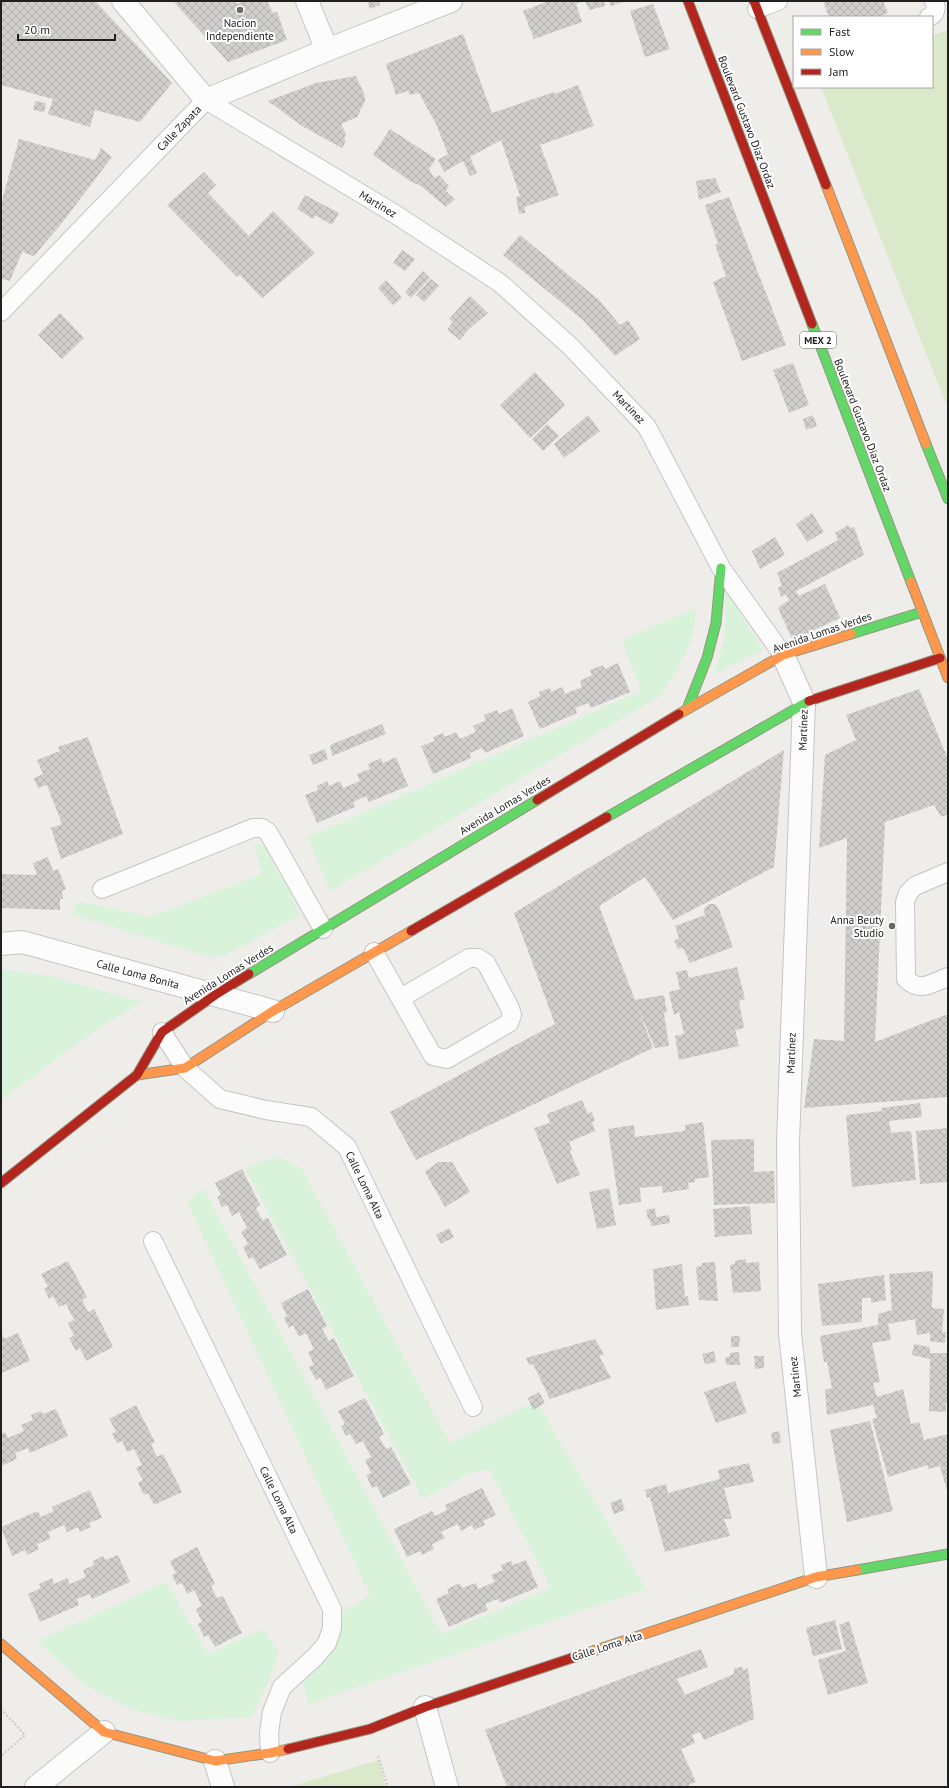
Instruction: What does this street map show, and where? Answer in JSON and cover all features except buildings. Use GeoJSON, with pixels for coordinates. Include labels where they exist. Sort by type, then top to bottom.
{"type":"FeatureCollection","features":[{"type":"Feature","properties":{"kind":"street"},"geometry":{"type":"LineString","coordinates":[[123,1],[206,100]]}},
{"type":"Feature","properties":{"kind":"street"},"geometry":{"type":"LineString","coordinates":[[307,1],[326,50]]}},
{"type":"Feature","properties":{"kind":"street","name":"Calle Zapata"},"geometry":{"type":"LineString","coordinates":[[206,100],[326,50],[451,1]]}},
{"type":"Feature","properties":{"kind":"street","name":"Boulevard Gustavo Díaz Ordaz"},"geometry":{"type":"LineString","coordinates":[[688,1],[948,678]]}},
{"type":"Feature","properties":{"kind":"street"},"geometry":{"type":"LineString","coordinates":[[756,5],[789,78],[948,499]]}},
{"type":"Feature","properties":{"kind":"street"},"geometry":{"type":"LineString","coordinates":[[687,709],[707,658],[716,623],[721,568]]}},
{"type":"Feature","properties":{"kind":"street","name":"Avenida Lomas Verdes"},"geometry":{"type":"LineString","coordinates":[[1,1183],[137,1075],[162,1032],[215,995],[687,709],[783,655],[922,612]]}},
{"type":"Feature","properties":{"kind":"street","name":"Martínez"},"geometry":{"type":"LineString","coordinates":[[783,655],[804,702],[788,1142],[790,1333],[816,1577]]}},
{"type":"Feature","properties":{"kind":"street"},"geometry":{"type":"LineString","coordinates":[[137,1075],[185,1068],[273,1011],[804,702],[940,658]]}},
{"type":"Feature","properties":{"kind":"street","name":"Calle Loma Bonita"},"geometry":{"type":"LineString","coordinates":[[1,944],[22,942],[273,1011]]}},
{"type":"Feature","properties":{"kind":"street","name":"Calle Loma Alta"},"geometry":{"type":"LineString","coordinates":[[1,1644],[104,1732],[215,1761],[270,1752],[370,1729],[425,1707],[816,1577],[948,1554]]}},
{"type":"Feature","properties":{"kind":"street"},"geometry":{"type":"LineString","coordinates":[[425,1707],[447,1787]]}},
{"type":"Feature","properties":{"kind":"street"},"geometry":{"type":"LineString","coordinates":[[36,1787],[104,1732]]}},
{"type":"Feature","properties":{"kind":"street"},"geometry":{"type":"LineString","coordinates":[[215,1761],[223,1787]]}},
{"type":"Feature","properties":{"kind":"lane"},"geometry":{"type":"LineString","coordinates":[[756,5],[778,1]]}},
{"type":"Feature","properties":{"kind":"lane"},"geometry":{"type":"LineString","coordinates":[[932,16],[935,10],[934,1]]}},
{"type":"Feature","properties":{"kind":"lane","name":"Calle Zapata"},"geometry":{"type":"LineString","coordinates":[[1,312],[206,100]]}},
{"type":"Feature","properties":{"kind":"lane","name":"Martínez"},"geometry":{"type":"LineString","coordinates":[[206,100],[395,214],[493,279],[570,346],[647,427],[721,568],[783,655]]}},
{"type":"Feature","properties":{"kind":"lane"},"geometry":{"type":"LineString","coordinates":[[102,889],[253,828],[262,828],[268,832],[323,929]]}},
{"type":"Feature","properties":{"kind":"lane"},"geometry":{"type":"LineString","coordinates":[[948,872],[915,886],[908,893],[905,902],[906,979],[913,985],[921,987],[948,977]]}},
{"type":"Feature","properties":{"kind":"lane"},"geometry":{"type":"LineString","coordinates":[[374,952],[433,1056],[447,1059],[509,1023],[512,1015],[510,1008],[486,963],[478,958],[469,958],[401,998]]}},
{"type":"Feature","properties":{"kind":"lane","name":"Calle Loma Alta"},"geometry":{"type":"LineString","coordinates":[[162,1032],[185,1068],[220,1099],[266,1110],[311,1117],[347,1147],[473,1407]]}},
{"type":"Feature","properties":{"kind":"lane","name":"Calle Loma Alta"},"geometry":{"type":"LineString","coordinates":[[153,1241],[332,1609],[332,1628],[327,1643],[315,1657],[282,1687],[272,1712],[269,1733],[270,1752]]}},
{"type":"Feature","properties":{"kind":"path"},"geometry":{"type":"LineString","coordinates":[[1,1709],[25,1735],[1,1756]]}},
{"type":"Feature","properties":{"kind":"path"},"geometry":{"type":"LineString","coordinates":[[370,1729],[388,1787]]}},
{"type":"Feature","properties":{"kind":"green space"},"geometry":{"type":"Polygon","coordinates":[[[948,30],[948,409],[821,88],[933,88],[933,36],[948,30]]]}},
{"type":"Feature","properties":{"kind":"green space"},"geometry":{"type":"Polygon","coordinates":[[[725,587],[762,650],[713,675],[718,663],[725,632],[725,587]]]}},
{"type":"Feature","properties":{"kind":"green space"},"geometry":{"type":"Polygon","coordinates":[[[696,608],[693,631],[685,654],[667,687],[660,696],[330,891],[307,836],[317,833],[641,691],[622,640],[696,608]]]}},
{"type":"Feature","properties":{"kind":"green space"},"geometry":{"type":"Polygon","coordinates":[[[265,842],[279,876],[283,875],[300,915],[224,956],[208,957],[73,914],[78,901],[150,917],[262,874],[255,846],[265,842]]]}},
{"type":"Feature","properties":{"kind":"green space"},"geometry":{"type":"Polygon","coordinates":[[[1,969],[48,976],[143,1002],[103,1025],[1,1100],[1,969]]]}},
{"type":"Feature","properties":{"kind":"green space"},"geometry":{"type":"Polygon","coordinates":[[[278,1156],[302,1169],[450,1443],[536,1401],[646,1589],[308,1704],[303,1681],[326,1652],[333,1618],[370,1595],[187,1202],[203,1188],[441,1634],[551,1588],[489,1469],[467,1474],[423,1499],[245,1168],[278,1156]]]}},
{"type":"Feature","properties":{"kind":"green space"},"geometry":{"type":"Polygon","coordinates":[[[166,1582],[208,1654],[264,1629],[279,1653],[265,1689],[251,1717],[181,1721],[133,1710],[85,1685],[37,1641],[166,1582]]]}},
{"type":"Feature","properties":{"kind":"green space"},"geometry":{"type":"Polygon","coordinates":[[[379,1760],[386,1787],[289,1787],[379,1760]]]}},
{"type":"Feature","properties":{"kind":"traffic: fast"},"geometry":{"type":"LineString","coordinates":[[812,324],[911,582]]}},
{"type":"Feature","properties":{"kind":"traffic: fast"},"geometry":{"type":"LineString","coordinates":[[926,444],[948,499]]}},
{"type":"Feature","properties":{"kind":"traffic: fast"},"geometry":{"type":"LineString","coordinates":[[687,709],[707,658],[716,623],[721,568]]}},
{"type":"Feature","properties":{"kind":"traffic: fast"},"geometry":{"type":"LineString","coordinates":[[851,634],[922,612]]}},
{"type":"Feature","properties":{"kind":"traffic: fast"},"geometry":{"type":"LineString","coordinates":[[607,817],[809,701]]}},
{"type":"Feature","properties":{"kind":"traffic: fast"},"geometry":{"type":"LineString","coordinates":[[249,974],[537,800]]}},
{"type":"Feature","properties":{"kind":"traffic: fast"},"geometry":{"type":"LineString","coordinates":[[857,1570],[948,1554]]}},
{"type":"Feature","properties":{"kind":"traffic: slow"},"geometry":{"type":"LineString","coordinates":[[826,185],[926,444]]}},
{"type":"Feature","properties":{"kind":"traffic: slow"},"geometry":{"type":"LineString","coordinates":[[911,582],[948,678]]}},
{"type":"Feature","properties":{"kind":"traffic: slow"},"geometry":{"type":"LineString","coordinates":[[679,714],[783,655],[851,634]]}},
{"type":"Feature","properties":{"kind":"traffic: slow"},"geometry":{"type":"LineString","coordinates":[[137,1075],[185,1068],[273,1011],[411,931]]}},
{"type":"Feature","properties":{"kind":"traffic: slow"},"geometry":{"type":"LineString","coordinates":[[581,1655],[816,1577],[857,1570]]}},
{"type":"Feature","properties":{"kind":"traffic: slow"},"geometry":{"type":"LineString","coordinates":[[1,1644],[104,1732],[215,1761],[288,1749]]}},
{"type":"Feature","properties":{"kind":"traffic: jam"},"geometry":{"type":"LineString","coordinates":[[688,1],[812,324]]}},
{"type":"Feature","properties":{"kind":"traffic: jam"},"geometry":{"type":"LineString","coordinates":[[754,1],[826,185]]}},
{"type":"Feature","properties":{"kind":"traffic: jam"},"geometry":{"type":"LineString","coordinates":[[809,701],[940,658]]}},
{"type":"Feature","properties":{"kind":"traffic: jam"},"geometry":{"type":"LineString","coordinates":[[537,800],[679,714]]}},
{"type":"Feature","properties":{"kind":"traffic: jam"},"geometry":{"type":"LineString","coordinates":[[411,931],[607,817]]}},
{"type":"Feature","properties":{"kind":"traffic: jam"},"geometry":{"type":"LineString","coordinates":[[1,1183],[137,1075],[162,1032],[215,995],[249,974]]}},
{"type":"Feature","properties":{"kind":"traffic: jam"},"geometry":{"type":"LineString","coordinates":[[288,1749],[370,1729],[425,1707],[581,1655]]}},
{"type":"Feature","properties":{"kind":"place","name":"Nacion Independiente"},"geometry":{"type":"Point","coordinates":[240,10]}},
{"type":"Feature","properties":{"kind":"place","name":"Anna Beuty Studio"},"geometry":{"type":"Point","coordinates":[892,926]}}]}
